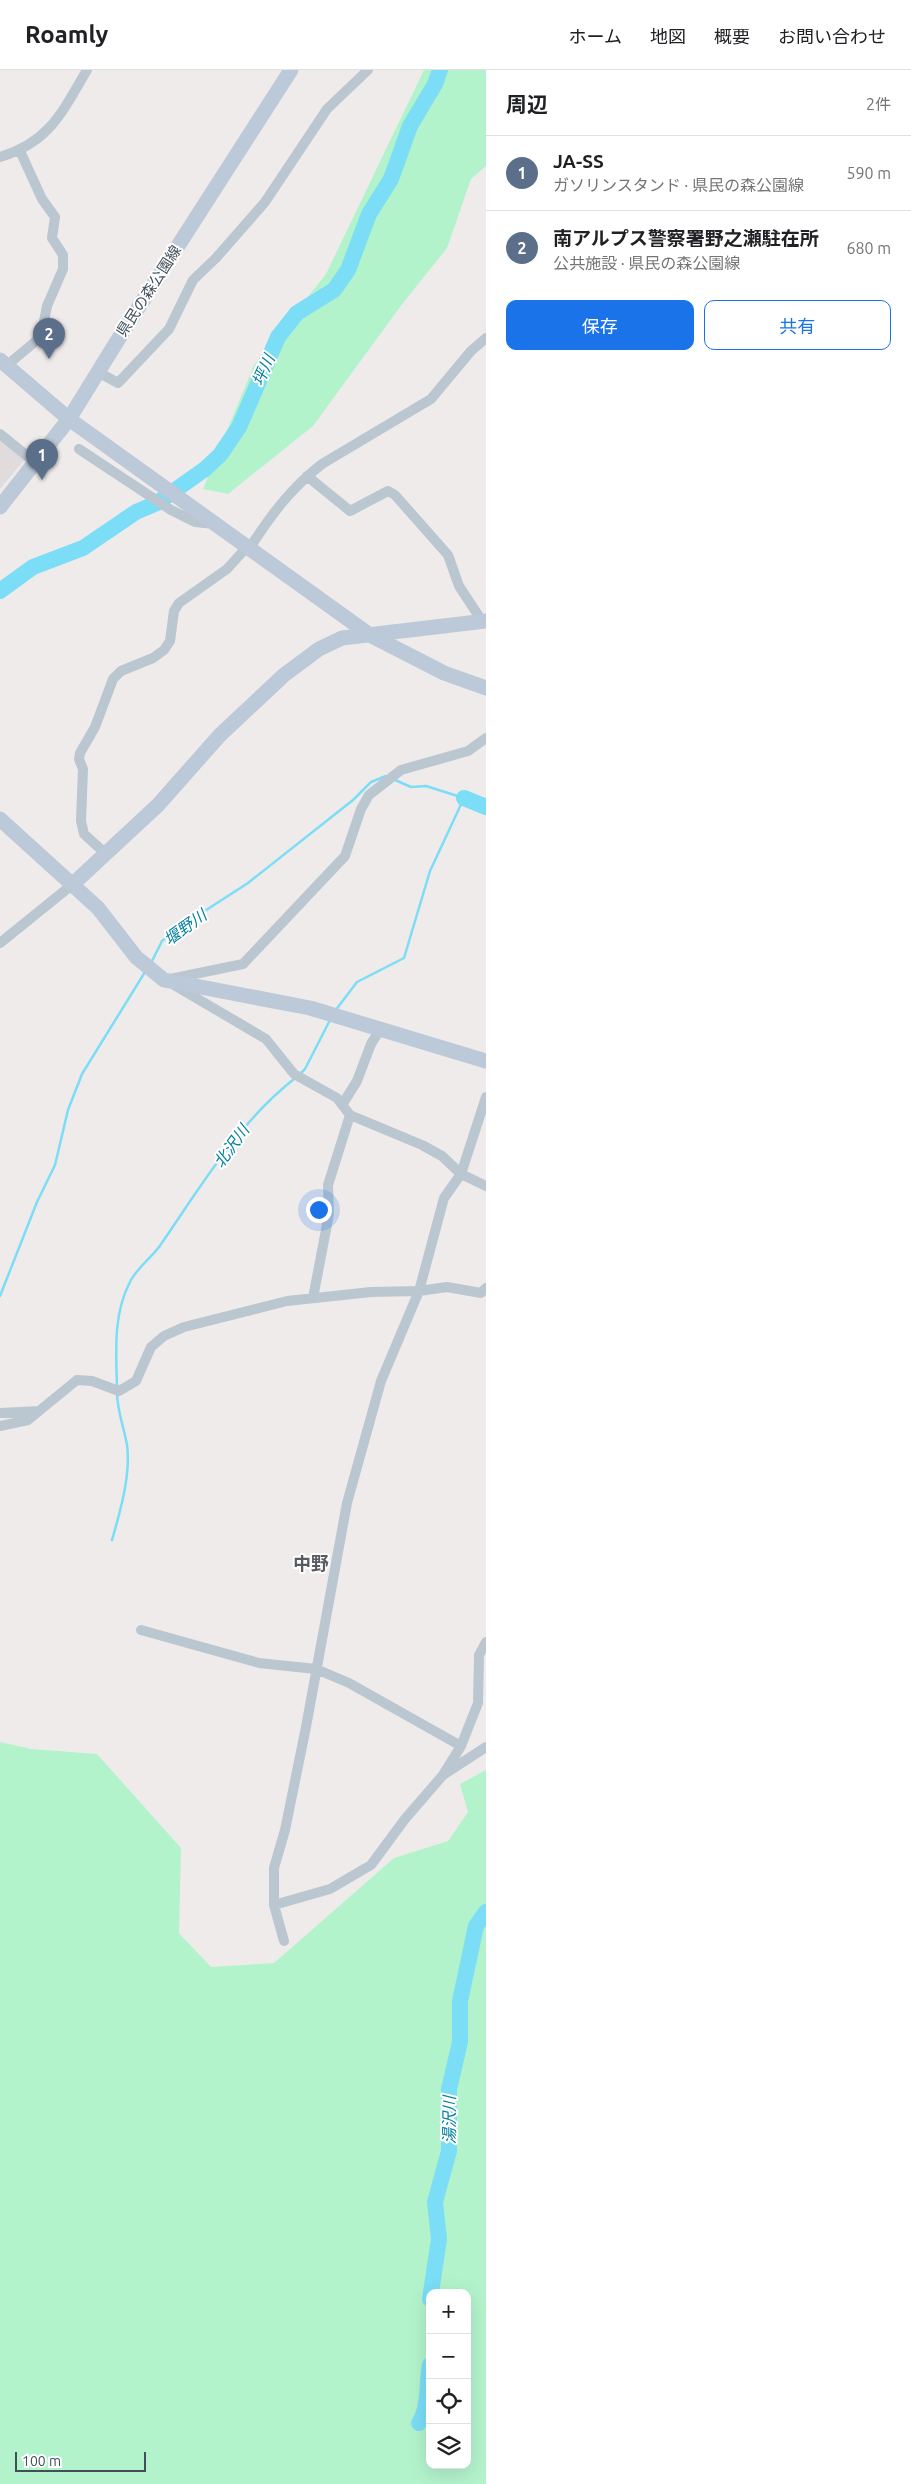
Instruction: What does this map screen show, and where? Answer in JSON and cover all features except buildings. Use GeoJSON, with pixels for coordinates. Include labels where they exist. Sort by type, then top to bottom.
{"type":"FeatureCollection","features":[{"type":"Feature","properties":{"kind":"street"},"geometry":{"type":"LineString","coordinates":[[0,157],[20,151],[52,126],[87,70]]}},
{"type":"Feature","properties":{"kind":"street","name":"県民の森公園線"},"geometry":{"type":"LineString","coordinates":[[0,507],[36,464],[69,419],[291,70]]}},
{"type":"Feature","properties":{"kind":"street"},"geometry":{"type":"LineString","coordinates":[[98,372],[118,382],[169,329],[193,280],[265,202],[327,109],[368,70]]}},
{"type":"Feature","properties":{"kind":"street"},"geometry":{"type":"LineString","coordinates":[[20,151],[42,199],[55,217],[52,238],[63,255],[62,269],[47,306],[39,337],[3,363],[69,419],[370,635],[444,672],[486,688]]}},
{"type":"Feature","properties":{"kind":"street"},"geometry":{"type":"LineString","coordinates":[[106,854],[84,834],[81,820],[83,768],[79,759],[80,753],[95,727],[107,690],[121,671],[153,658],[164,650],[170,641],[174,611],[179,603],[227,569],[248,548],[283,499],[307,476],[322,464],[431,399],[471,351],[486,338]]}},
{"type":"Feature","properties":{"kind":"street"},"geometry":{"type":"LineString","coordinates":[[0,434],[36,464]]}},
{"type":"Feature","properties":{"kind":"street"},"geometry":{"type":"LineString","coordinates":[[79,449],[171,510],[195,522],[215,524]]}},
{"type":"Feature","properties":{"kind":"street"},"geometry":{"type":"LineString","coordinates":[[0,943],[74,884],[158,805],[220,735],[284,675],[320,649],[342,638],[484,621],[458,586],[448,555],[395,495],[388,491],[350,511],[307,476]]}},
{"type":"Feature","properties":{"kind":"street"},"geometry":{"type":"LineString","coordinates":[[154,971],[243,964],[345,856],[361,809],[370,795],[401,770],[468,751],[486,738]]}},
{"type":"Feature","properties":{"kind":"street"},"geometry":{"type":"LineString","coordinates":[[0,819],[74,884],[98,908],[136,957],[154,971],[266,1039],[299,1076],[337,1098],[350,1115],[422,1145],[442,1156],[461,1174],[486,1186]]}},
{"type":"Feature","properties":{"kind":"street"},"geometry":{"type":"LineString","coordinates":[[154,971],[381,1028],[486,1061]]}},
{"type":"Feature","properties":{"kind":"street"},"geometry":{"type":"LineString","coordinates":[[342,1105],[358,1081],[371,1044],[381,1028]]}},
{"type":"Feature","properties":{"kind":"street"},"geometry":{"type":"LineString","coordinates":[[284,1941],[274,1904],[274,1868],[289,1811],[350,1494],[381,1381],[419,1291],[444,1198],[461,1174],[486,1096]]}},
{"type":"Feature","properties":{"kind":"street"},"geometry":{"type":"LineString","coordinates":[[313,1298],[329,1214],[328,1185],[350,1115]]}},
{"type":"Feature","properties":{"kind":"street"},"geometry":{"type":"LineString","coordinates":[[0,1426],[28,1420],[77,1380],[92,1381],[115,1389],[136,1381],[151,1347],[164,1336],[184,1327],[287,1301],[371,1292],[419,1291],[447,1287],[481,1293],[486,1288]]}},
{"type":"Feature","properties":{"kind":"street"},"geometry":{"type":"LineString","coordinates":[[0,1412],[39,1411]]}},
{"type":"Feature","properties":{"kind":"street"},"geometry":{"type":"LineString","coordinates":[[141,1630],[259,1663],[316,1669],[349,1683],[461,1746]]}},
{"type":"Feature","properties":{"kind":"street"},"geometry":{"type":"LineString","coordinates":[[274,1904],[330,1889],[371,1865],[405,1819],[443,1775],[461,1746],[478,1703],[479,1655],[486,1642]]}},
{"type":"Feature","properties":{"kind":"street"},"geometry":{"type":"LineString","coordinates":[[443,1775],[486,1747]]}},
{"type":"Feature","properties":{"kind":"shaded area"},"geometry":{"type":"Polygon","coordinates":[[[0,438],[25,459],[0,489],[0,438]]]}},
{"type":"Feature","properties":{"kind":"green space"},"geometry":{"type":"Polygon","coordinates":[[[424,70],[486,70],[486,166],[471,179],[447,248],[403,303],[313,426],[228,494],[203,489],[254,365],[326,274],[424,70]]]}},
{"type":"Feature","properties":{"kind":"green space"},"geometry":{"type":"Polygon","coordinates":[[[0,1742],[31,1749],[97,1754],[181,1848],[179,1933],[211,1967],[274,1963],[394,1858],[448,1841],[468,1812],[460,1784],[486,1770],[486,2484],[0,2484],[0,1742]]]}},
{"type":"Feature","properties":{"kind":"waterway","name":"坪川"},"geometry":{"type":"LineString","coordinates":[[0,591],[33,567],[83,548],[136,512],[157,503],[205,469],[220,455],[239,427],[278,337],[297,313],[334,290],[348,270],[369,214],[391,179],[410,126],[435,84],[440,70]]}},
{"type":"Feature","properties":{"kind":"waterway","name":"堰野川"},"geometry":{"type":"LineString","coordinates":[[151,963],[162,941],[183,925],[248,883],[353,800],[371,782],[386,776]]}},
{"type":"Feature","properties":{"kind":"waterway","name":"北沢川"},"geometry":{"type":"LineString","coordinates":[[335,1011],[357,982],[404,958],[430,871],[464,798],[426,786],[411,787],[393,779]]}},
{"type":"Feature","properties":{"kind":"waterway","name":"堰野川"},"geometry":{"type":"LineString","coordinates":[[464,798],[486,807]]}},
{"type":"Feature","properties":{"kind":"waterway","name":"堰野川"},"geometry":{"type":"LineString","coordinates":[[0,1296],[37,1202],[55,1165],[68,1110],[82,1074],[145,972]]}},
{"type":"Feature","properties":{"kind":"waterway","name":"北沢川"},"geometry":{"type":"LineString","coordinates":[[300,1074],[305,1069],[330,1020]]}},
{"type":"Feature","properties":{"kind":"waterway","name":"北沢川"},"geometry":{"type":"LineString","coordinates":[[117,1387],[116,1347],[118,1320],[125,1294],[133,1277],[159,1247],[237,1136],[294,1079]]}},
{"type":"Feature","properties":{"kind":"waterway","name":"北沢川"},"geometry":{"type":"LineString","coordinates":[[112,1540],[124,1493],[128,1457],[117,1392]]}},
{"type":"Feature","properties":{"kind":"waterway","name":"湯沢川"},"geometry":{"type":"LineString","coordinates":[[432,2289],[439,2239],[435,2202],[449,2151],[449,2089],[460,2042],[460,2001],[476,1926],[486,1912]]}},
{"type":"Feature","properties":{"kind":"waterway","name":"湯沢川"},"geometry":{"type":"LineString","coordinates":[[419,2423],[425,2409],[428,2379]]}},
{"type":"Feature","properties":{"kind":"place","name":"南アルプス警察署野之瀬駐在所"},"geometry":{"type":"Point","coordinates":[49,359]}},
{"type":"Feature","properties":{"kind":"place","name":"JA-SS"},"geometry":{"type":"Point","coordinates":[42,480]}},
{"type":"Feature","properties":{"kind":"district","name":"中野"},"geometry":{"type":"Point","coordinates":[311,1564]}}]}
